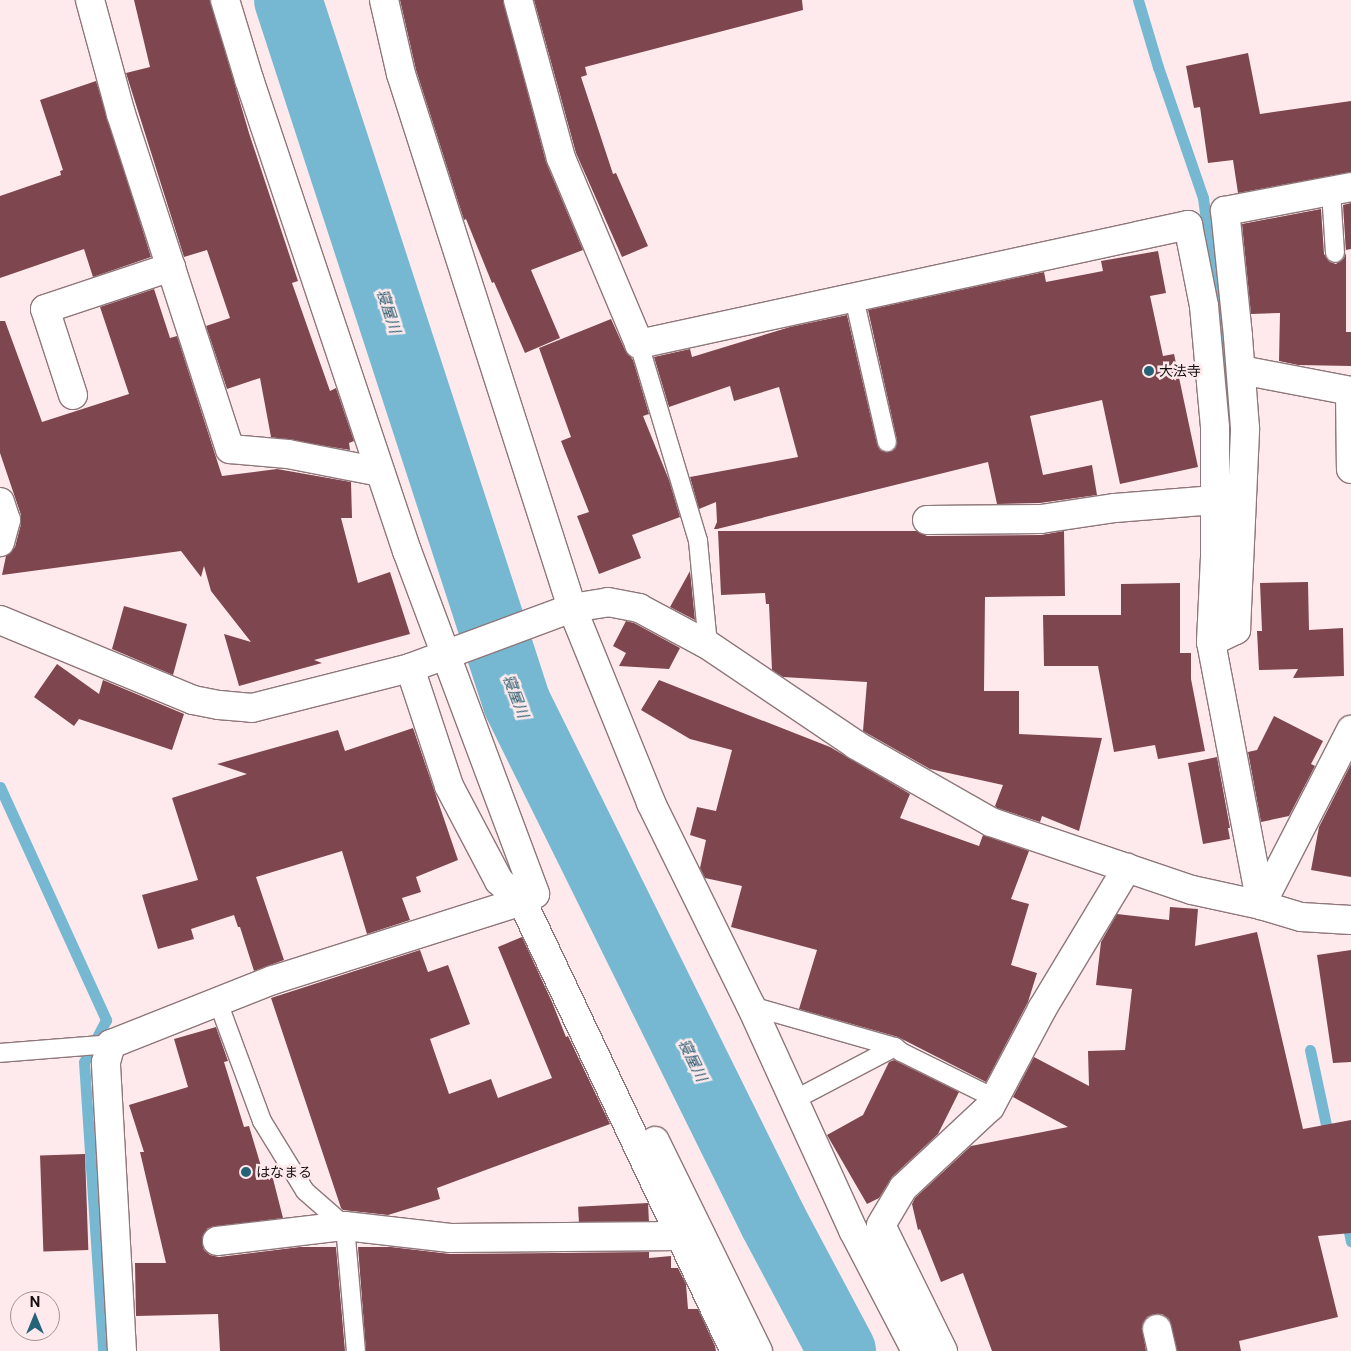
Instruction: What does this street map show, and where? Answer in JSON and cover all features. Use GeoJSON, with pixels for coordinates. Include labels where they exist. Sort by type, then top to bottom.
{"type":"FeatureCollection","features":[{"type":"Feature","properties":{"kind":"street"},"geometry":{"type":"LineString","coordinates":[[90,0],[121,114],[230,449],[288,454],[380,472]]}},
{"type":"Feature","properties":{"kind":"street"},"geometry":{"type":"LineString","coordinates":[[225,0],[249,79],[380,472],[528,898],[680,1236],[735,1351]]}},
{"type":"Feature","properties":{"kind":"street"},"geometry":{"type":"LineString","coordinates":[[384,0],[401,74],[572,608],[651,803],[751,1006],[853,1230],[916,1351]]}},
{"type":"Feature","properties":{"kind":"street"},"geometry":{"type":"LineString","coordinates":[[518,0],[562,158],[639,344],[1188,226],[1204,306],[1215,428],[1211,642],[1260,905]]}},
{"type":"Feature","properties":{"kind":"street"},"geometry":{"type":"LineString","coordinates":[[1211,642],[1236,630],[1245,428],[1225,211],[1341,189]]}},
{"type":"Feature","properties":{"kind":"street"},"geometry":{"type":"LineString","coordinates":[[73,395],[45,309],[171,267]]}},
{"type":"Feature","properties":{"kind":"street"},"geometry":{"type":"LineString","coordinates":[[1241,370],[1350,391],[1351,470]]}},
{"type":"Feature","properties":{"kind":"street"},"geometry":{"type":"LineString","coordinates":[[927,520],[1041,519],[1115,508],[1215,500]]}},
{"type":"Feature","properties":{"kind":"street"},"geometry":{"type":"LineString","coordinates":[[0,502],[6,520],[0,542]]}},
{"type":"Feature","properties":{"kind":"street"},"geometry":{"type":"LineString","coordinates":[[0,620],[193,700],[219,706],[252,708],[410,668],[572,608],[608,602],[639,608],[708,645],[856,745],[990,822],[1192,890],[1260,905],[1301,917],[1351,920]]}},
{"type":"Feature","properties":{"kind":"street"},"geometry":{"type":"LineString","coordinates":[[410,668],[449,786],[499,881],[528,898],[758,1351]]}},
{"type":"Feature","properties":{"kind":"street"},"geometry":{"type":"LineString","coordinates":[[1260,905],[1351,730]]}},
{"type":"Feature","properties":{"kind":"street"},"geometry":{"type":"LineString","coordinates":[[943,1351],[881,1225],[903,1188],[990,1107],[1042,1009],[1127,868]]}},
{"type":"Feature","properties":{"kind":"street"},"geometry":{"type":"LineString","coordinates":[[122,1351],[106,1062],[111,1044],[273,980],[528,898]]}},
{"type":"Feature","properties":{"kind":"street"},"geometry":{"type":"LineString","coordinates":[[217,1241],[345,1226],[450,1238],[680,1236]]}},
{"type":"Feature","properties":{"kind":"lane"},"geometry":{"type":"LineString","coordinates":[[1335,253],[1341,189]]}},
{"type":"Feature","properties":{"kind":"lane"},"geometry":{"type":"LineString","coordinates":[[854,298],[887,442]]}},
{"type":"Feature","properties":{"kind":"lane"},"geometry":{"type":"LineString","coordinates":[[639,344],[698,541],[708,645]]}},
{"type":"Feature","properties":{"kind":"lane"},"geometry":{"type":"LineString","coordinates":[[218,1002],[262,1121],[305,1191],[345,1226],[356,1351]]}},
{"type":"Feature","properties":{"kind":"lane"},"geometry":{"type":"LineString","coordinates":[[751,1006],[895,1047],[901,1052],[994,1098]]}},
{"type":"Feature","properties":{"kind":"lane"},"geometry":{"type":"LineString","coordinates":[[0,1053],[111,1044]]}},
{"type":"Feature","properties":{"kind":"lane"},"geometry":{"type":"LineString","coordinates":[[794,1100],[895,1047]]}},
{"type":"Feature","properties":{"kind":"building"},"geometry":{"type":"Polygon","coordinates":[[[134,0],[210,0],[249,133],[298,281],[292,283],[330,391],[336,388],[354,441],[349,443],[350,450],[271,437],[260,378],[227,389],[206,326],[230,318],[207,250],[184,257],[126,73],[150,67],[134,0]]]}},
{"type":"Feature","properties":{"kind":"building"},"geometry":{"type":"Polygon","coordinates":[[[400,0],[503,0],[546,162],[583,250],[531,270],[560,338],[525,353],[494,282],[492,283],[466,219],[464,220],[416,70],[400,0]]]}},
{"type":"Feature","properties":{"kind":"building"},"geometry":{"type":"Polygon","coordinates":[[[534,0],[802,0],[803,10],[585,67],[587,75],[581,77],[613,174],[616,173],[648,246],[622,257],[576,153],[534,0]]]}},
{"type":"Feature","properties":{"kind":"building"},"geometry":{"type":"Polygon","coordinates":[[[1248,53],[1260,114],[1351,101],[1351,172],[1238,193],[1233,160],[1208,163],[1200,107],[1194,108],[1186,66],[1248,53]]]}},
{"type":"Feature","properties":{"kind":"building"},"geometry":{"type":"Polygon","coordinates":[[[96,81],[151,257],[93,277],[84,249],[0,278],[0,196],[61,175],[60,171],[63,170],[40,100],[96,81]]]}},
{"type":"Feature","properties":{"kind":"building"},"geometry":{"type":"Polygon","coordinates":[[[1351,203],[1351,249],[1346,250],[1346,253],[1343,205],[1351,203]]]}},
{"type":"Feature","properties":{"kind":"building"},"geometry":{"type":"Polygon","coordinates":[[[1321,209],[1324,254],[1330,262],[1336,264],[1344,258],[1346,253],[1346,332],[1351,332],[1351,366],[1298,365],[1279,361],[1280,313],[1251,314],[1242,224],[1321,209]]]}},
{"type":"Feature","properties":{"kind":"building"},"geometry":{"type":"Polygon","coordinates":[[[1158,251],[1166,293],[1150,296],[1163,356],[1174,354],[1198,467],[1120,484],[1102,400],[1030,416],[1043,475],[1092,465],[1097,495],[1040,503],[997,504],[988,462],[717,529],[714,529],[717,522],[716,502],[699,509],[690,477],[798,457],[779,387],[734,401],[730,386],[669,407],[654,357],[690,349],[692,357],[790,327],[847,315],[877,444],[880,450],[889,452],[895,449],[897,440],[868,310],[1044,272],[1046,282],[1103,271],[1101,261],[1158,251]]]}},
{"type":"Feature","properties":{"kind":"building"},"geometry":{"type":"Polygon","coordinates":[[[154,289],[170,338],[177,336],[222,476],[277,469],[351,482],[352,518],[341,518],[358,583],[390,572],[410,634],[314,660],[322,663],[239,686],[224,634],[251,642],[211,591],[204,566],[201,577],[181,551],[2,575],[6,556],[15,547],[21,524],[21,515],[0,453],[0,321],[5,321],[42,422],[129,394],[100,307],[154,289]]]}},
{"type":"Feature","properties":{"kind":"building"},"geometry":{"type":"Polygon","coordinates":[[[611,319],[625,350],[633,360],[649,414],[643,416],[669,480],[680,517],[632,535],[641,558],[599,574],[577,516],[589,512],[561,441],[571,437],[539,348],[611,319]]]}},
{"type":"Feature","properties":{"kind":"building"},"geometry":{"type":"Polygon","coordinates":[[[718,531],[917,531],[927,536],[1041,535],[1064,531],[1065,596],[985,597],[984,691],[1019,691],[1019,734],[1102,738],[1079,831],[1042,816],[1040,822],[997,808],[995,806],[1003,785],[930,769],[863,731],[867,682],[783,677],[772,670],[769,604],[766,604],[765,593],[721,595],[718,531]]]}},
{"type":"Feature","properties":{"kind":"building"},"geometry":{"type":"Polygon","coordinates":[[[690,571],[695,620],[670,607],[690,571]]]}},
{"type":"Feature","properties":{"kind":"building"},"geometry":{"type":"Polygon","coordinates":[[[1308,582],[1309,630],[1343,628],[1344,676],[1293,678],[1298,669],[1259,670],[1257,631],[1262,631],[1260,583],[1308,582]]]}},
{"type":"Feature","properties":{"kind":"building"},"geometry":{"type":"Polygon","coordinates":[[[1180,583],[1180,653],[1191,653],[1191,679],[1205,751],[1158,759],[1155,745],[1114,752],[1098,666],[1044,666],[1043,615],[1121,615],[1121,584],[1180,583]]]}},
{"type":"Feature","properties":{"kind":"building"},"geometry":{"type":"Polygon","coordinates":[[[124,606],[187,624],[173,675],[112,649],[124,606]]]}},
{"type":"Feature","properties":{"kind":"building"},"geometry":{"type":"Polygon","coordinates":[[[626,621],[634,623],[680,648],[669,669],[619,666],[626,653],[613,646],[626,621]]]}},
{"type":"Feature","properties":{"kind":"building"},"geometry":{"type":"Polygon","coordinates":[[[57,664],[99,694],[103,680],[184,714],[172,750],[79,719],[74,726],[34,697],[57,664]]]}},
{"type":"Feature","properties":{"kind":"building"},"geometry":{"type":"Polygon","coordinates":[[[659,680],[830,747],[910,794],[900,818],[979,846],[983,835],[1029,851],[1011,899],[1029,904],[1011,965],[1037,973],[1028,1002],[986,1082],[898,1037],[799,1009],[817,950],[731,927],[742,886],[705,878],[700,868],[706,840],[690,835],[697,807],[716,811],[732,750],[690,739],[641,710],[659,680]]]}},
{"type":"Feature","properties":{"kind":"building"},"geometry":{"type":"Polygon","coordinates":[[[1274,716],[1323,741],[1311,764],[1315,766],[1289,816],[1261,822],[1248,752],[1257,750],[1274,716]]]}},
{"type":"Feature","properties":{"kind":"building"},"geometry":{"type":"Polygon","coordinates":[[[413,728],[458,860],[416,877],[421,892],[402,898],[410,920],[367,934],[342,851],[256,877],[284,960],[254,971],[240,927],[238,927],[234,915],[191,929],[194,939],[158,949],[142,895],[198,880],[172,798],[247,774],[217,764],[338,730],[345,751],[413,728]]]}},
{"type":"Feature","properties":{"kind":"building"},"geometry":{"type":"Polygon","coordinates":[[[1217,757],[1230,828],[1228,828],[1230,839],[1203,844],[1188,763],[1217,757]]]}},
{"type":"Feature","properties":{"kind":"building"},"geometry":{"type":"Polygon","coordinates":[[[1351,764],[1351,877],[1311,870],[1319,827],[1351,764]]]}},
{"type":"Feature","properties":{"kind":"building"},"geometry":{"type":"Polygon","coordinates":[[[1170,907],[1198,909],[1195,946],[1257,932],[1303,1129],[1351,1120],[1351,1233],[1318,1236],[1338,1317],[1239,1341],[1241,1351],[1177,1351],[1169,1319],[1162,1314],[1154,1314],[1147,1317],[1142,1325],[1146,1351],[992,1351],[963,1273],[941,1282],[920,1229],[918,1230],[912,1204],[915,1198],[971,1146],[1068,1127],[1013,1097],[1034,1057],[1089,1086],[1088,1051],[1125,1050],[1132,989],[1096,985],[1101,942],[1117,914],[1169,920],[1170,907]]]}},
{"type":"Feature","properties":{"kind":"building"},"geometry":{"type":"Polygon","coordinates":[[[522,937],[566,1037],[568,1036],[610,1124],[437,1188],[440,1199],[388,1215],[343,1210],[271,998],[420,950],[428,972],[448,965],[470,1024],[430,1039],[449,1094],[491,1079],[498,1098],[552,1078],[498,947],[522,937]]]}},
{"type":"Feature","properties":{"kind":"building"},"geometry":{"type":"Polygon","coordinates":[[[1351,950],[1351,1062],[1333,1063],[1317,955],[1351,950]]]}},
{"type":"Feature","properties":{"kind":"building"},"geometry":{"type":"Polygon","coordinates":[[[216,1027],[228,1061],[224,1062],[244,1127],[249,1126],[263,1173],[271,1171],[283,1218],[208,1228],[203,1235],[202,1243],[204,1250],[210,1255],[219,1257],[300,1247],[336,1247],[345,1351],[220,1351],[218,1314],[136,1316],[135,1263],[166,1263],[140,1152],[144,1152],[129,1105],[188,1087],[174,1039],[216,1027]]]}},
{"type":"Feature","properties":{"kind":"building"},"geometry":{"type":"Polygon","coordinates":[[[894,1060],[959,1092],[938,1134],[892,1177],[879,1198],[867,1204],[827,1135],[863,1115],[889,1062],[894,1060]]]}},
{"type":"Feature","properties":{"kind":"building"},"geometry":{"type":"Polygon","coordinates":[[[85,1154],[88,1250],[43,1252],[40,1156],[85,1154]]]}},
{"type":"Feature","properties":{"kind":"building"},"geometry":{"type":"Polygon","coordinates":[[[648,1203],[649,1221],[579,1225],[578,1207],[648,1203]]]}},
{"type":"Feature","properties":{"kind":"building"},"geometry":{"type":"Polygon","coordinates":[[[358,1247],[391,1247],[450,1254],[649,1252],[649,1258],[671,1256],[671,1268],[678,1268],[686,1284],[688,1309],[698,1309],[716,1351],[366,1351],[358,1247]]]}},
{"type":"Feature","properties":{"kind":"waterway","name":"寝屋川"},"geometry":{"type":"LineString","coordinates":[[288,0],[517,703],[773,1221],[842,1351]]}},
{"type":"Feature","properties":{"kind":"waterway"},"geometry":{"type":"LineString","coordinates":[[1138,0],[1158,67],[1203,198],[1227,371],[1227,424]]}},
{"type":"Feature","properties":{"kind":"waterway"},"geometry":{"type":"LineString","coordinates":[[0,787],[106,1020],[84,1062],[103,1351]]}},
{"type":"Feature","properties":{"kind":"waterway"},"geometry":{"type":"LineString","coordinates":[[1310,1050],[1329,1139]]}},
{"type":"Feature","properties":{"kind":"waterway"},"geometry":{"type":"LineString","coordinates":[[1346,1218],[1351,1241]]}},
{"type":"Feature","properties":{"kind":"place","name":"大法寺"},"geometry":{"type":"Point","coordinates":[1149,371]}},
{"type":"Feature","properties":{"kind":"place","name":"はなまる"},"geometry":{"type":"Point","coordinates":[246,1172]}}]}
